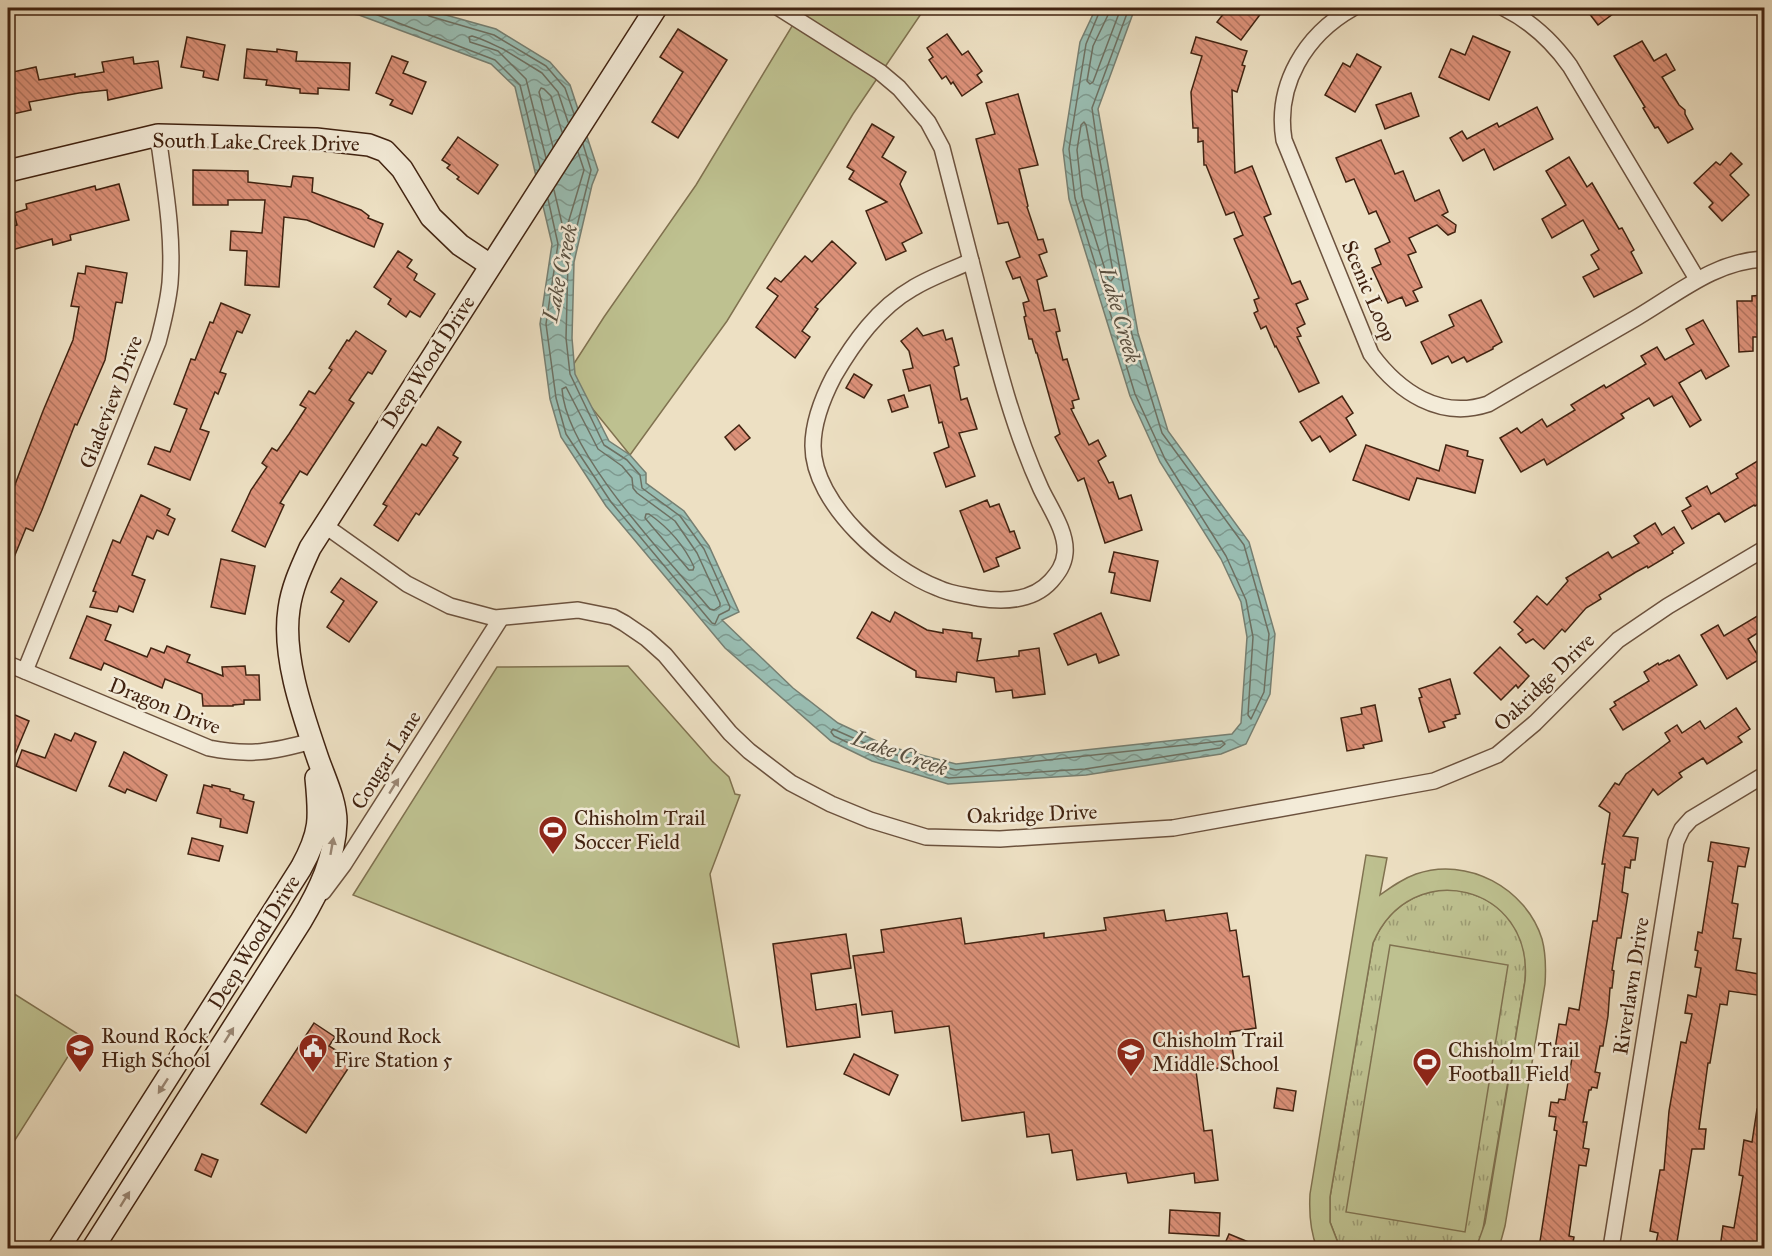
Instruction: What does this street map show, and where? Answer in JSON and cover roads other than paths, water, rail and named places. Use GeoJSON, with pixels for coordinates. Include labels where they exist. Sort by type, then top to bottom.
{"type":"FeatureCollection","features":[{"type":"Feature","properties":{"kind":"street","name":"Deep Wood Drive"},"geometry":{"type":"LineString","coordinates":[[93,1248],[301,921],[324,876],[336,824],[332,800],[291,667],[287,624],[291,597],[299,572],[324,525],[656,8]]}},
{"type":"Feature","properties":{"kind":"street"},"geometry":{"type":"LineString","coordinates":[[779,8],[880,72],[899,88],[928,122],[942,148],[1012,417],[1025,454],[1063,536],[1065,552],[1059,572],[1041,590],[1018,600],[985,599],[951,593],[914,577],[891,563],[870,546],[845,518],[825,488],[814,460],[815,429],[827,389],[870,322],[914,287],[971,261]]}},
{"type":"Feature","properties":{"kind":"street","name":"Scenic Loop"},"geometry":{"type":"LineString","coordinates":[[1353,8],[1335,20],[1315,39],[1291,75],[1284,92],[1281,126],[1294,168],[1371,354],[1397,383],[1430,404],[1444,408],[1472,409],[1488,404],[1651,309],[1697,279],[1720,268],[1744,261],[1764,259]]}},
{"type":"Feature","properties":{"kind":"street"},"geometry":{"type":"LineString","coordinates":[[1504,8],[1540,30],[1570,66],[1697,279]]}},
{"type":"Feature","properties":{"kind":"street","name":"South Lake Creek Drive"},"geometry":{"type":"LineString","coordinates":[[8,171],[158,135],[316,139],[369,144],[385,151],[402,169],[431,217],[460,245],[490,265]]}},
{"type":"Feature","properties":{"kind":"street","name":"Gladeview Drive"},"geometry":{"type":"LineString","coordinates":[[25,671],[154,352],[165,314],[170,278],[169,230],[158,135]]}},
{"type":"Feature","properties":{"kind":"street","name":"Oakridge Drive"},"geometry":{"type":"LineString","coordinates":[[324,525],[407,584],[450,606],[495,618],[566,610],[578,610],[613,618],[646,638],[665,655],[730,733],[749,752],[791,783],[831,804],[870,820],[926,837],[1000,839],[1173,828],[1434,781],[1497,755],[1543,716],[1618,640],[1668,606],[1764,549]]}},
{"type":"Feature","properties":{"kind":"street","name":"Cougar Lane"},"geometry":{"type":"LineString","coordinates":[[301,921],[344,864],[501,618]]}},
{"type":"Feature","properties":{"kind":"street","name":"Dragon Drive"},"geometry":{"type":"LineString","coordinates":[[8,664],[209,748],[230,752],[265,753],[312,741]]}},
{"type":"Feature","properties":{"kind":"street","name":"Deep Wood Drive"},"geometry":{"type":"LineString","coordinates":[[59,1248],[296,877],[312,848],[319,826],[319,810],[312,741]]}},
{"type":"Feature","properties":{"kind":"street","name":"Riverlawn Drive"},"geometry":{"type":"LineString","coordinates":[[1611,1248],[1676,842],[1682,829],[1691,819],[1764,775]]}},
{"type":"Feature","properties":{"kind":"water","name":"Lake Creek"},"geometry":{"type":"Polygon","coordinates":[[[310,8],[421,8],[496,29],[550,62],[570,85],[598,170],[592,185],[574,262],[572,338],[575,374],[609,441],[630,455],[646,473],[646,483],[684,511],[709,546],[739,612],[722,620],[793,688],[838,723],[887,746],[956,764],[1232,734],[1241,723],[1247,637],[1241,602],[1221,559],[1160,462],[1130,396],[1069,199],[1063,150],[1080,42],[1096,8],[1135,8],[1098,109],[1138,333],[1168,431],[1249,542],[1275,634],[1270,694],[1246,744],[1221,754],[1086,775],[948,784],[872,761],[831,741],[725,648],[606,506],[561,437],[550,399],[540,324],[552,244],[515,87],[491,64],[359,15],[310,8]]]}},
{"type":"Feature","properties":{"kind":"place","name":"Chisholm Trail Soccer Field"},"geometry":{"type":"Point","coordinates":[553,856]}},
{"type":"Feature","properties":{"kind":"place","name":"Round Rock High School"},"geometry":{"type":"Point","coordinates":[80,1074]}},
{"type":"Feature","properties":{"kind":"place","name":"Round Rock Fire Station 5"},"geometry":{"type":"Point","coordinates":[313,1074]}},
{"type":"Feature","properties":{"kind":"place","name":"Chisholm Trail Middle School"},"geometry":{"type":"Point","coordinates":[1131,1078]}},
{"type":"Feature","properties":{"kind":"place","name":"Chisholm Trail Football Field"},"geometry":{"type":"Point","coordinates":[1427,1088]}}]}
